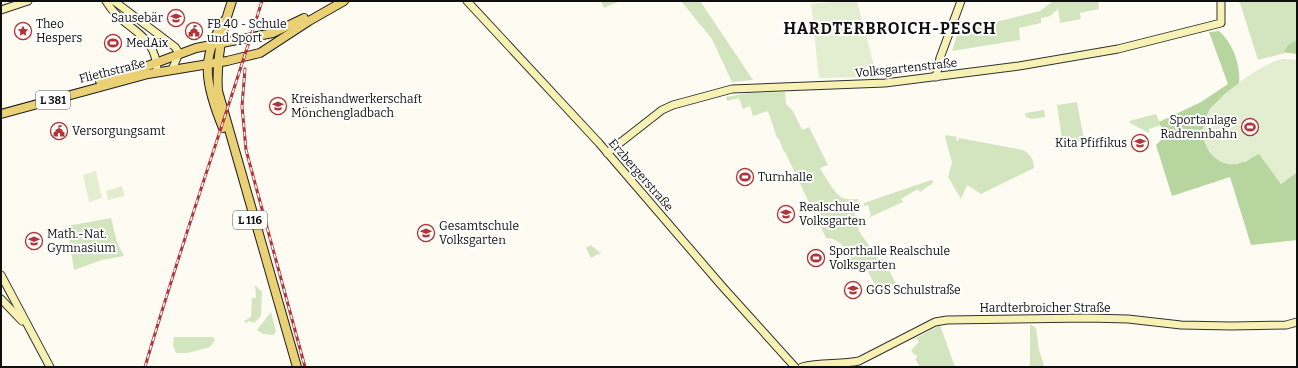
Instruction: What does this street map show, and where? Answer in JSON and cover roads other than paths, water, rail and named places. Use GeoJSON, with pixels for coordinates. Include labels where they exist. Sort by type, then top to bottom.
{"type":"FeatureCollection","features":[{"type":"Feature","properties":{"kind":"main road","name":"L 116"},"geometry":{"type":"LineString","coordinates":[[232,1],[226,18],[217,63],[221,103],[296,367]]}},
{"type":"Feature","properties":{"kind":"main road","name":"L 381"},"geometry":{"type":"LineString","coordinates":[[213,44],[280,31],[334,1]]}},
{"type":"Feature","properties":{"kind":"main road","name":"L 381"},"geometry":{"type":"LineString","coordinates":[[207,64],[250,56],[264,51],[309,21],[344,1]]}},
{"type":"Feature","properties":{"kind":"main road","name":"L 116"},"geometry":{"type":"LineString","coordinates":[[226,18],[218,31],[207,64],[209,90],[225,133],[291,367]]}},
{"type":"Feature","properties":{"kind":"main road"},"geometry":{"type":"LineString","coordinates":[[207,64],[234,40]]}},
{"type":"Feature","properties":{"kind":"main road"},"geometry":{"type":"LineString","coordinates":[[196,66],[222,42]]}},
{"type":"Feature","properties":{"kind":"main road","name":"Fliethstraße"},"geometry":{"type":"LineString","coordinates":[[1,109],[37,100],[157,62],[179,53],[213,44]]}},
{"type":"Feature","properties":{"kind":"main road","name":"Fliethstraße"},"geometry":{"type":"LineString","coordinates":[[1,114],[157,72],[207,64]]}},
{"type":"Feature","properties":{"kind":"street"},"geometry":{"type":"LineString","coordinates":[[1,10],[28,1]]}},
{"type":"Feature","properties":{"kind":"street"},"geometry":{"type":"LineString","coordinates":[[106,1],[113,14],[148,40],[157,62],[157,72]]}},
{"type":"Feature","properties":{"kind":"street"},"geometry":{"type":"LineString","coordinates":[[114,1],[173,45],[179,53],[172,70]]}},
{"type":"Feature","properties":{"kind":"street","name":"Erzbergerstraße"},"geometry":{"type":"LineString","coordinates":[[467,1],[607,152],[795,367]]}},
{"type":"Feature","properties":{"kind":"street"},"geometry":{"type":"LineString","coordinates":[[936,77],[940,58],[961,1]]}},
{"type":"Feature","properties":{"kind":"street","name":"Volksgartenstraße"},"geometry":{"type":"LineString","coordinates":[[607,152],[662,110],[673,105],[732,89],[864,85],[1069,59],[1161,39],[1221,23],[1221,1]]}},
{"type":"Feature","properties":{"kind":"street"},"geometry":{"type":"LineString","coordinates":[[1,275],[50,367]]}},
{"type":"Feature","properties":{"kind":"street"},"geometry":{"type":"LineString","coordinates":[[13,299],[4,302],[28,328]]}},
{"type":"Feature","properties":{"kind":"street","name":"Hardterbroicher Straße"},"geometry":{"type":"LineString","coordinates":[[802,367],[810,365],[845,364],[859,361],[935,322],[947,320],[1093,318],[1128,319],[1181,325],[1231,326],[1286,326],[1297,322]]}},
{"type":"Feature","properties":{"kind":"railway"},"geometry":{"type":"LineString","coordinates":[[145,367],[173,275],[262,1]]}},
{"type":"Feature","properties":{"kind":"railway"},"geometry":{"type":"LineString","coordinates":[[245,69],[242,106],[246,150],[305,367]]}},
{"type":"Feature","properties":{"kind":"place","name":"Sausebär"},"geometry":{"type":"Point","coordinates":[176,18]}},
{"type":"Feature","properties":{"kind":"place","name":"Theo Hespers"},"geometry":{"type":"Point","coordinates":[23,31]}},
{"type":"Feature","properties":{"kind":"place","name":"FB 40 - Schule und Sport"},"geometry":{"type":"Point","coordinates":[194,31]}},
{"type":"Feature","properties":{"kind":"place","name":"MedAix"},"geometry":{"type":"Point","coordinates":[113,43]}},
{"type":"Feature","properties":{"kind":"place","name":"Kreishandwerkerschaft Mönchengladbach"},"geometry":{"type":"Point","coordinates":[278,106]}},
{"type":"Feature","properties":{"kind":"place","name":"Sportanlage Radrennbahn"},"geometry":{"type":"Point","coordinates":[1250,127]}},
{"type":"Feature","properties":{"kind":"place","name":"Versorgungsamt"},"geometry":{"type":"Point","coordinates":[59,131]}},
{"type":"Feature","properties":{"kind":"place","name":"Kita Pfiffikus"},"geometry":{"type":"Point","coordinates":[1140,143]}},
{"type":"Feature","properties":{"kind":"place","name":"Turnhalle"},"geometry":{"type":"Point","coordinates":[745,177]}},
{"type":"Feature","properties":{"kind":"place","name":"Realschule Volksgarten"},"geometry":{"type":"Point","coordinates":[786,214]}},
{"type":"Feature","properties":{"kind":"place","name":"Gesamtschule Volksgarten"},"geometry":{"type":"Point","coordinates":[426,233]}},
{"type":"Feature","properties":{"kind":"place","name":"Math.-Nat. Gymnasium"},"geometry":{"type":"Point","coordinates":[34,241]}},
{"type":"Feature","properties":{"kind":"place","name":"Sporthalle Realschule Volksgarten"},"geometry":{"type":"Point","coordinates":[816,258]}},
{"type":"Feature","properties":{"kind":"place","name":"GGS Schulstraße"},"geometry":{"type":"Point","coordinates":[853,290]}},
{"type":"Feature","properties":{"kind":"district","name":"HARDTERBROICH-PESCH"},"geometry":{"type":"Point","coordinates":[890,28]}}]}
